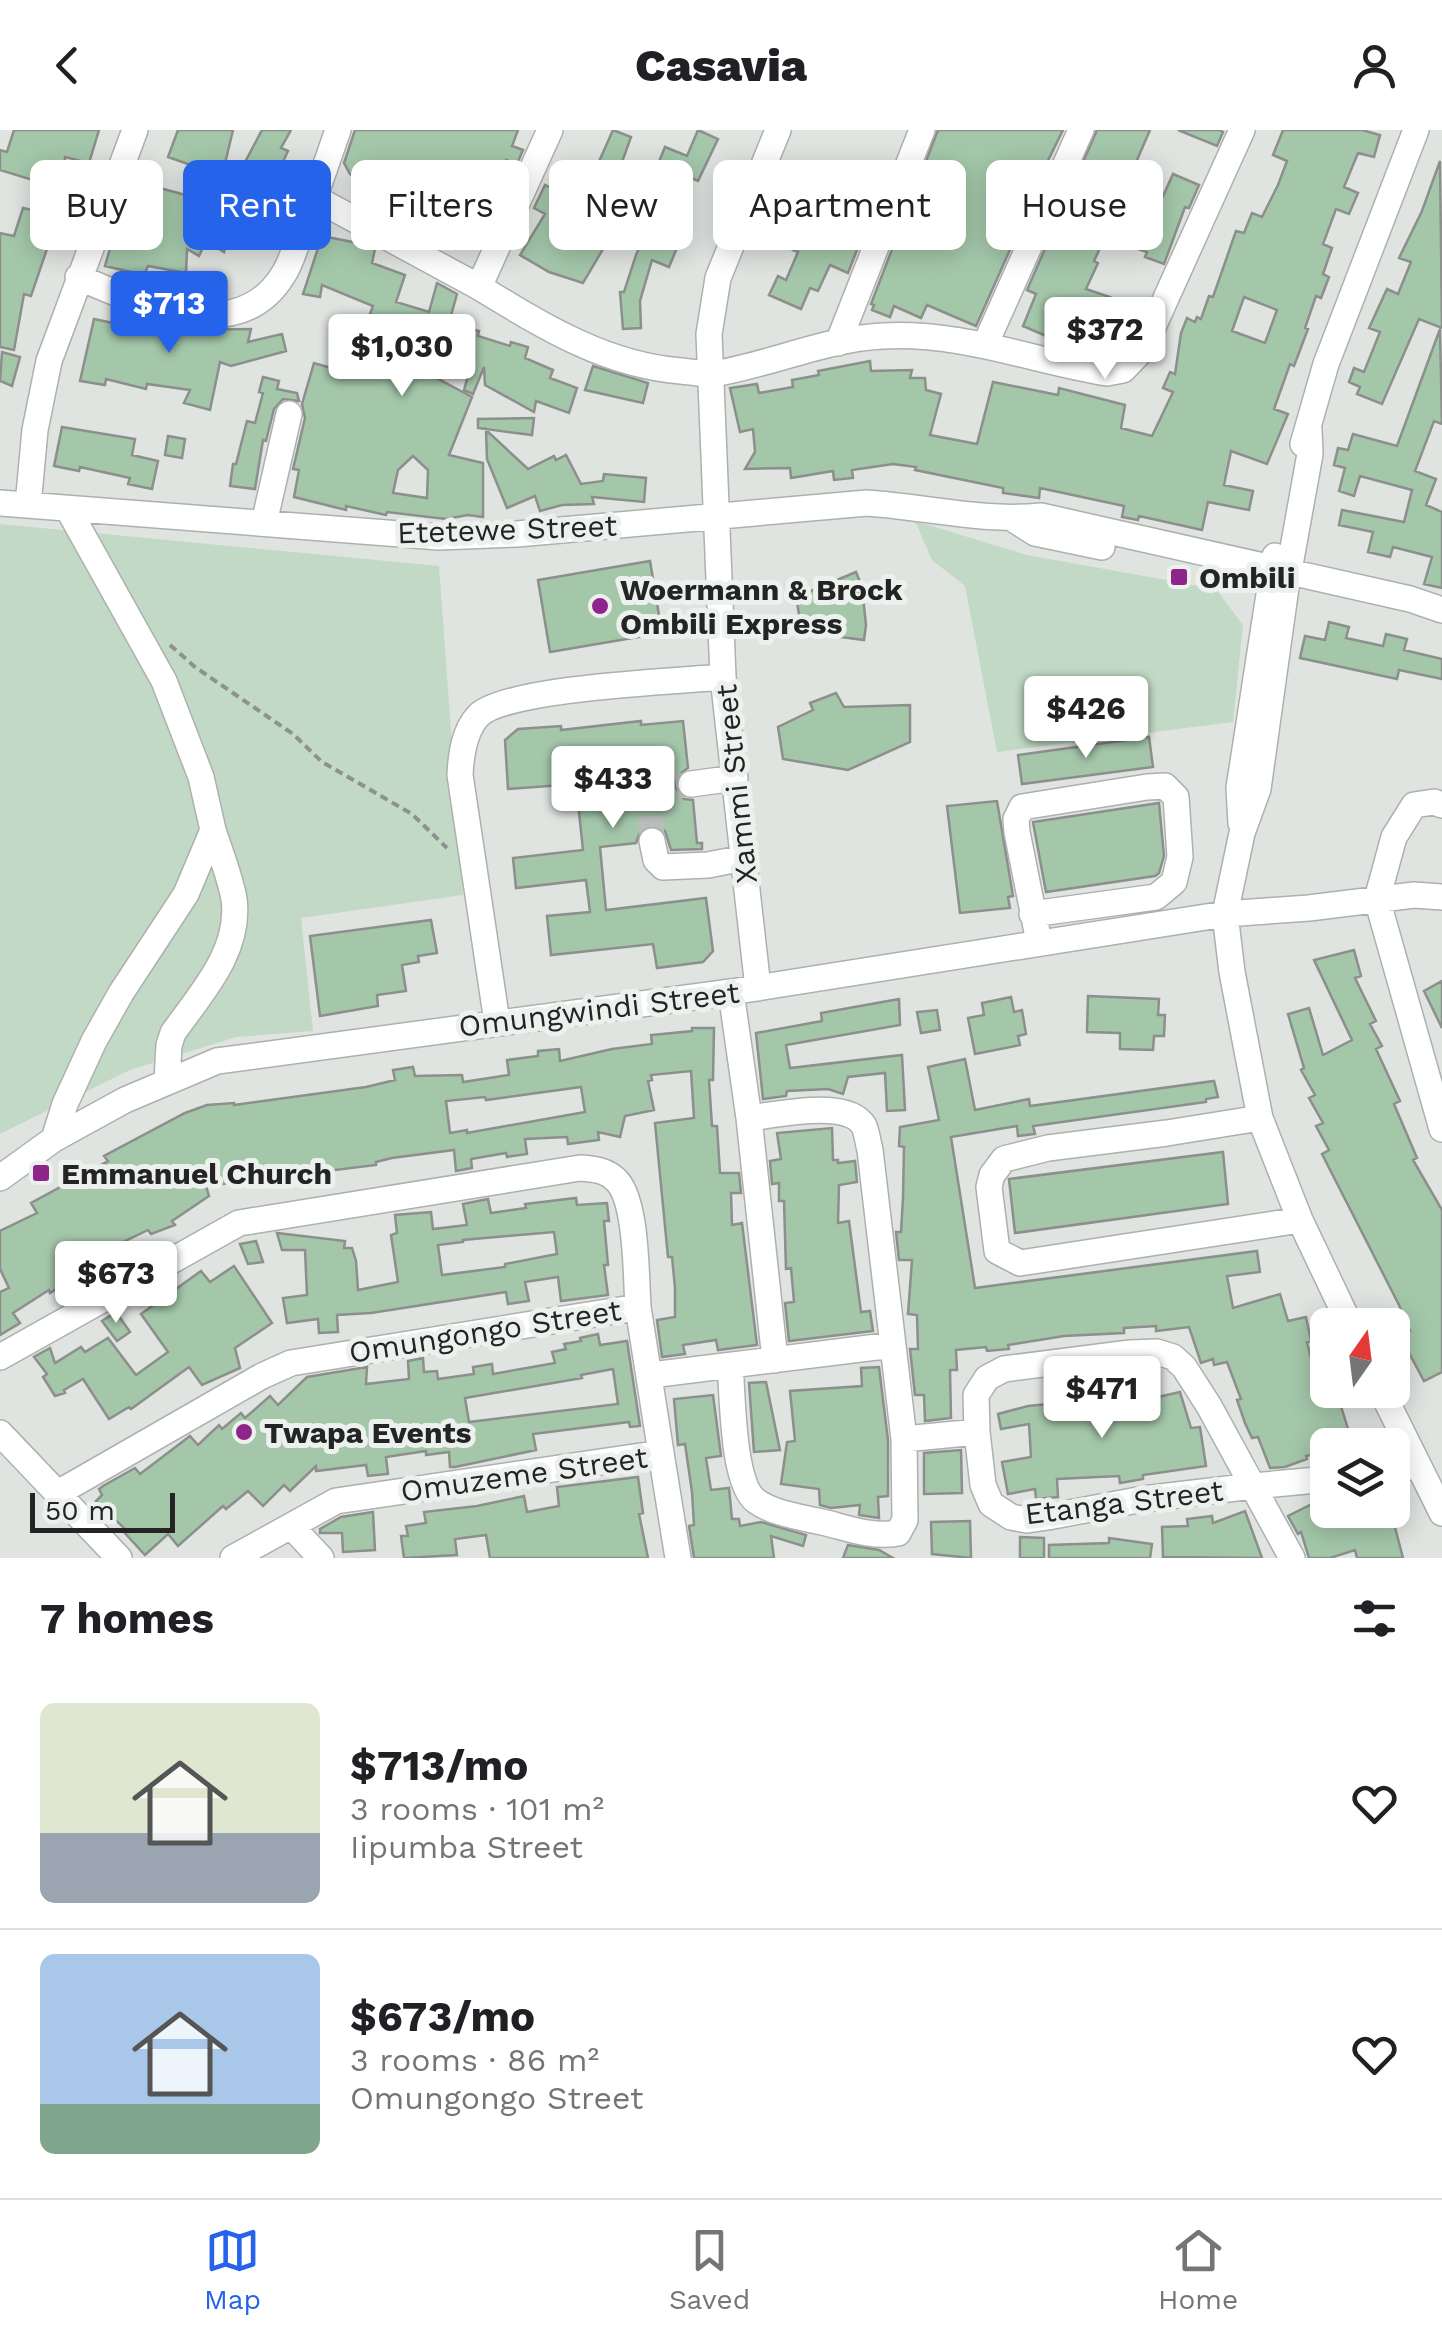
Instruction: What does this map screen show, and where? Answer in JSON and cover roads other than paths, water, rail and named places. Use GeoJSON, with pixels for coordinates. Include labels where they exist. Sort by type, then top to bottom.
{"type":"FeatureCollection","features":[{"type":"Feature","properties":{"kind":"street"},"geometry":{"type":"LineString","coordinates":[[28,506],[35,430],[50,361],[135,130]]}},
{"type":"Feature","properties":{"kind":"street"},"geometry":{"type":"LineString","coordinates":[[328,160],[338,130]]}},
{"type":"Feature","properties":{"kind":"street"},"geometry":{"type":"LineString","coordinates":[[479,286],[550,130]]}},
{"type":"Feature","properties":{"kind":"street","name":"Xammi Street"},"geometry":{"type":"LineString","coordinates":[[758,988],[723,676],[708,334],[718,278],[778,130]]}},
{"type":"Feature","properties":{"kind":"street"},"geometry":{"type":"LineString","coordinates":[[838,343],[922,130]]}},
{"type":"Feature","properties":{"kind":"street"},"geometry":{"type":"LineString","coordinates":[[984,345],[1080,130]]}},
{"type":"Feature","properties":{"kind":"street"},"geometry":{"type":"LineString","coordinates":[[331,207],[479,286],[544,326],[601,354],[650,368],[712,374],[882,336],[984,345],[1107,373],[1123,370],[1144,349],[1242,130]]}},
{"type":"Feature","properties":{"kind":"street"},"geometry":{"type":"LineString","coordinates":[[1342,1308],[1300,1220],[1260,1118],[1225,914],[1242,833],[1258,789],[1279,578],[1310,454],[1310,429],[1326,364],[1416,130]]}},
{"type":"Feature","properties":{"kind":"street"},"geometry":{"type":"LineString","coordinates":[[78,277],[130,299],[186,314],[210,316],[247,308],[264,298],[284,276],[294,250]]}},
{"type":"Feature","properties":{"kind":"street"},"geometry":{"type":"LineString","coordinates":[[264,523],[289,414]]}},
{"type":"Feature","properties":{"kind":"street","name":"Etetewe Street"},"geometry":{"type":"LineString","coordinates":[[0,503],[438,536],[517,534],[867,504],[918,506],[1013,519],[1035,533],[1279,578],[1409,612],[1442,610]]}},
{"type":"Feature","properties":{"kind":"street"},"geometry":{"type":"LineString","coordinates":[[68,509],[164,681],[201,777],[234,900],[232,936],[223,962],[173,1033],[167,1081]]}},
{"type":"Feature","properties":{"kind":"street"},"geometry":{"type":"LineString","coordinates":[[497,1022],[460,775],[466,738],[478,716],[498,703],[538,696],[723,676]]}},
{"type":"Feature","properties":{"kind":"street"},"geometry":{"type":"LineString","coordinates":[[692,784],[734,778]]}},
{"type":"Feature","properties":{"kind":"street"},"geometry":{"type":"LineString","coordinates":[[1032,914],[1156,897],[1174,882],[1180,857],[1176,797],[1165,786],[1147,787],[1022,807],[1016,819],[1032,914],[1038,942]]}},
{"type":"Feature","properties":{"kind":"street"},"geometry":{"type":"LineString","coordinates":[[1442,805],[1434,802],[1414,806],[1394,837],[1377,899],[1442,1129]]}},
{"type":"Feature","properties":{"kind":"street"},"geometry":{"type":"LineString","coordinates":[[54,1139],[65,1104],[94,1041],[186,894],[213,830]]}},
{"type":"Feature","properties":{"kind":"street"},"geometry":{"type":"LineString","coordinates":[[652,842],[656,860],[672,868],[744,858]]}},
{"type":"Feature","properties":{"kind":"street","name":"Omungwindi Street"},"geometry":{"type":"LineString","coordinates":[[0,1178],[54,1139],[167,1081],[217,1061],[731,992],[1225,914],[1414,895],[1442,897]]}},
{"type":"Feature","properties":{"kind":"street"},"geometry":{"type":"LineString","coordinates":[[731,992],[776,1360]]}},
{"type":"Feature","properties":{"kind":"street"},"geometry":{"type":"LineString","coordinates":[[730,1366],[741,1474],[748,1493],[777,1510],[880,1537],[898,1533],[905,1520],[904,1439],[864,1125],[850,1114],[830,1110],[749,1118]]}},
{"type":"Feature","properties":{"kind":"street"},"geometry":{"type":"LineString","coordinates":[[1260,1118],[1048,1148],[1004,1158],[989,1187],[997,1251],[1020,1263],[1300,1220]]}},
{"type":"Feature","properties":{"kind":"street","name":"Omungongo Street"},"geometry":{"type":"LineString","coordinates":[[0,1357],[239,1222],[580,1168],[607,1173],[624,1191],[632,1231],[638,1306],[291,1362],[58,1493]]}},
{"type":"Feature","properties":{"kind":"street"},"geometry":{"type":"LineString","coordinates":[[638,1306],[660,1453]]}},
{"type":"Feature","properties":{"kind":"street"},"geometry":{"type":"LineString","coordinates":[[651,1376],[892,1345]]}},
{"type":"Feature","properties":{"kind":"street","name":"Etanga Street"},"geometry":{"type":"LineString","coordinates":[[1253,1486],[1184,1367],[1158,1352],[1004,1370],[987,1378],[976,1396],[983,1485],[990,1504],[1010,1517],[1048,1518],[1143,1498],[1310,1481]]}},
{"type":"Feature","properties":{"kind":"street"},"geometry":{"type":"LineString","coordinates":[[904,1439],[978,1432]]}},
{"type":"Feature","properties":{"kind":"street"},"geometry":{"type":"LineString","coordinates":[[0,1433],[119,1558]]}},
{"type":"Feature","properties":{"kind":"street","name":"Omuzeme Street"},"geometry":{"type":"LineString","coordinates":[[233,1558],[320,1508],[354,1497],[660,1453],[678,1558]]}},
{"type":"Feature","properties":{"kind":"street"},"geometry":{"type":"LineString","coordinates":[[1410,1474],[1442,1513]]}},
{"type":"Feature","properties":{"kind":"street"},"geometry":{"type":"LineString","coordinates":[[1253,1486],[1292,1558]]}},
{"type":"Feature","properties":{"kind":"street"},"geometry":{"type":"LineString","coordinates":[[291,1526],[321,1558]]}},
{"type":"Feature","properties":{"kind":"tunnel"},"geometry":{"type":"LineString","coordinates":[[652,841],[650,799],[655,790],[691,784]]}},
{"type":"Feature","properties":{"kind":"place","name":"Ombili"},"geometry":{"type":"Point","coordinates":[1179,577]}},
{"type":"Feature","properties":{"kind":"place","name":"Woermann & Brock Ombili Express"},"geometry":{"type":"Point","coordinates":[600,606]}},
{"type":"Feature","properties":{"kind":"place","name":"Emmanuel Church"},"geometry":{"type":"Point","coordinates":[41,1173]}},
{"type":"Feature","properties":{"kind":"place","name":"Twapa Events"},"geometry":{"type":"Point","coordinates":[244,1432]}}]}
